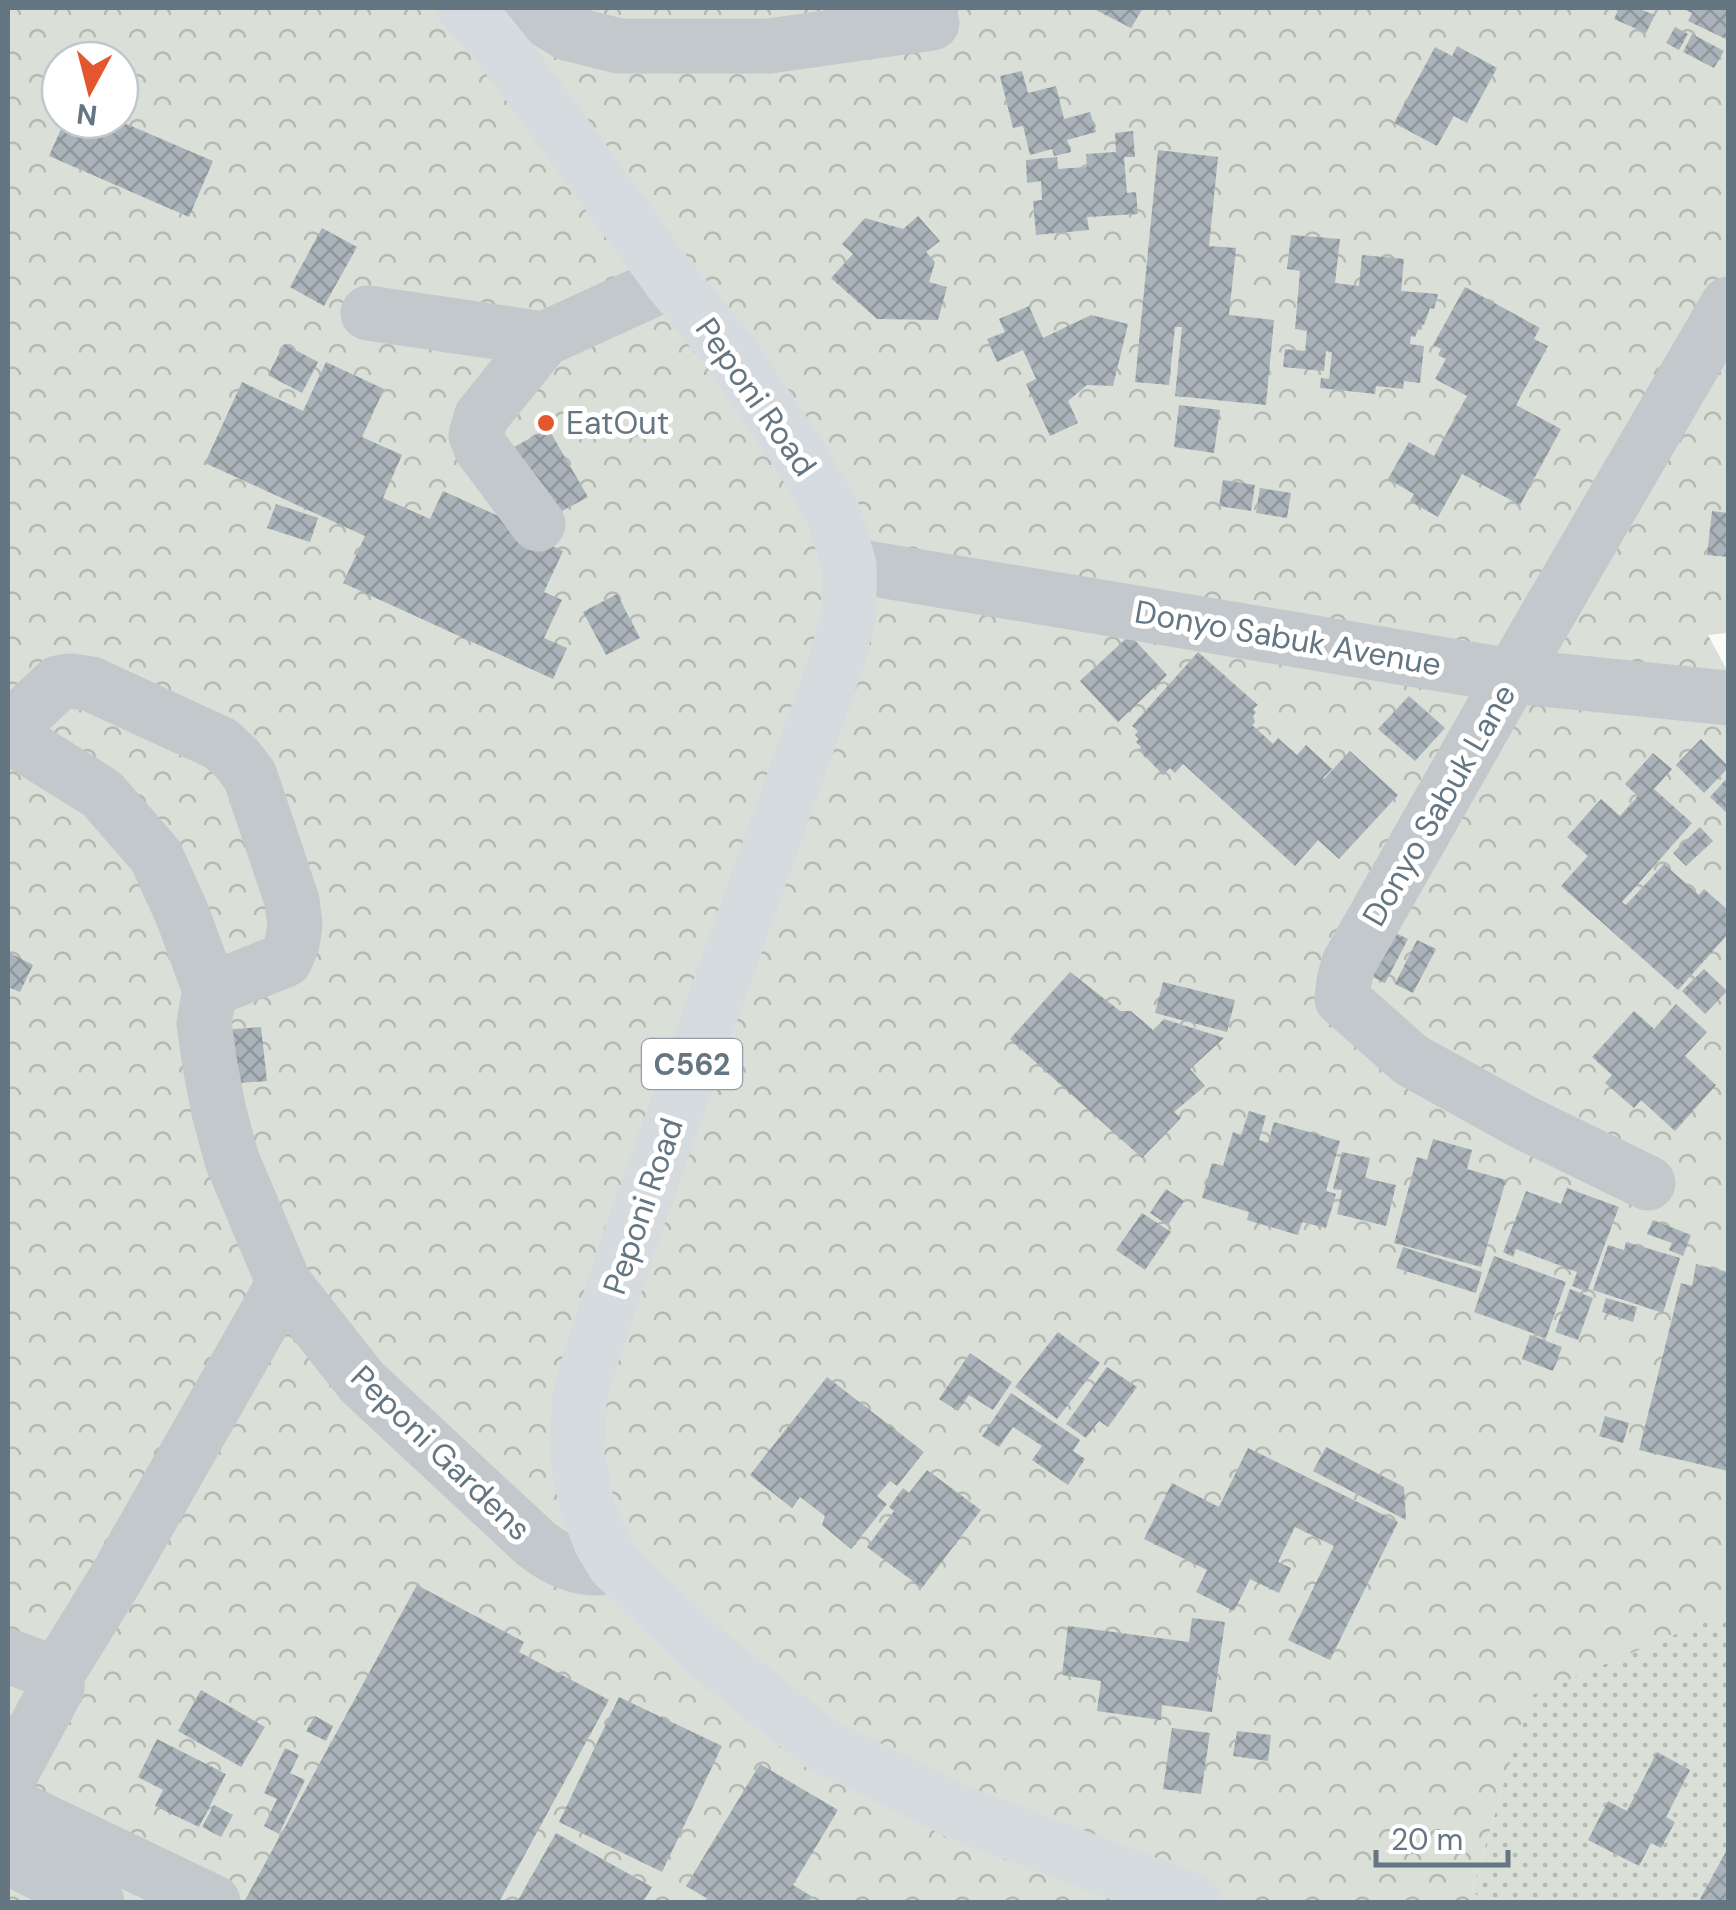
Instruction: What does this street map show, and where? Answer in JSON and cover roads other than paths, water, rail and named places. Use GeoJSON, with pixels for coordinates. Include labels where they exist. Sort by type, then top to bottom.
{"type":"FeatureCollection","features":[{"type":"Feature","properties":{"kind":"main road","name":"Peponi Road"},"geometry":{"type":"LineString","coordinates":[[498,16],[518,70],[671,281],[728,348],[804,462],[834,516],[848,565],[848,614],[837,660],[630,1236],[585,1376],[579,1401],[577,1456],[592,1522],[615,1565],[707,1653],[822,1745],[958,1812],[1195,1902]]}},
{"type":"Feature","properties":{"kind":"street"},"geometry":{"type":"LineString","coordinates":[[498,16],[619,46],[769,46],[826,21],[932,23]]}},
{"type":"Feature","properties":{"kind":"street"},"geometry":{"type":"LineString","coordinates":[[538,524],[481,448],[476,435],[481,417],[544,339],[671,281]]}},
{"type":"Feature","properties":{"kind":"street","name":"Donyo Sabuk Lane"},"geometry":{"type":"LineString","coordinates":[[1648,1183],[1523,1122],[1412,1060],[1342,999],[1349,963],[1728,304]]}},
{"type":"Feature","properties":{"kind":"street"},"geometry":{"type":"LineString","coordinates":[[368,313],[544,339]]}},
{"type":"Feature","properties":{"kind":"street","name":"Donyo Sabuk Avenue"},"geometry":{"type":"LineString","coordinates":[[848,565],[1512,676],[1728,698]]}},
{"type":"Feature","properties":{"kind":"street"},"geometry":{"type":"LineString","coordinates":[[8,732],[58,683],[71,681],[91,684],[221,744],[238,759],[250,776],[292,901],[295,925],[285,960],[210,990]]}},
{"type":"Feature","properties":{"kind":"street","name":"Peponi Gardens"},"geometry":{"type":"LineString","coordinates":[[8,732],[102,794],[156,856],[210,990],[204,1023],[219,1112],[232,1160],[284,1282],[362,1382],[535,1543],[573,1565],[603,1569],[615,1565]]}},
{"type":"Feature","properties":{"kind":"street"},"geometry":{"type":"LineString","coordinates":[[8,1779],[57,1688],[32,1665],[118,1575],[284,1282]]}},
{"type":"Feature","properties":{"kind":"street"},"geometry":{"type":"LineString","coordinates":[[8,1804],[213,1902]]}},
{"type":"Feature","properties":{"kind":"street"},"geometry":{"type":"LineString","coordinates":[[8,1857],[97,1902]]}},
{"type":"Feature","properties":{"kind":"place","name":"EatOut"},"geometry":{"type":"Point","coordinates":[546,423]}}]}
